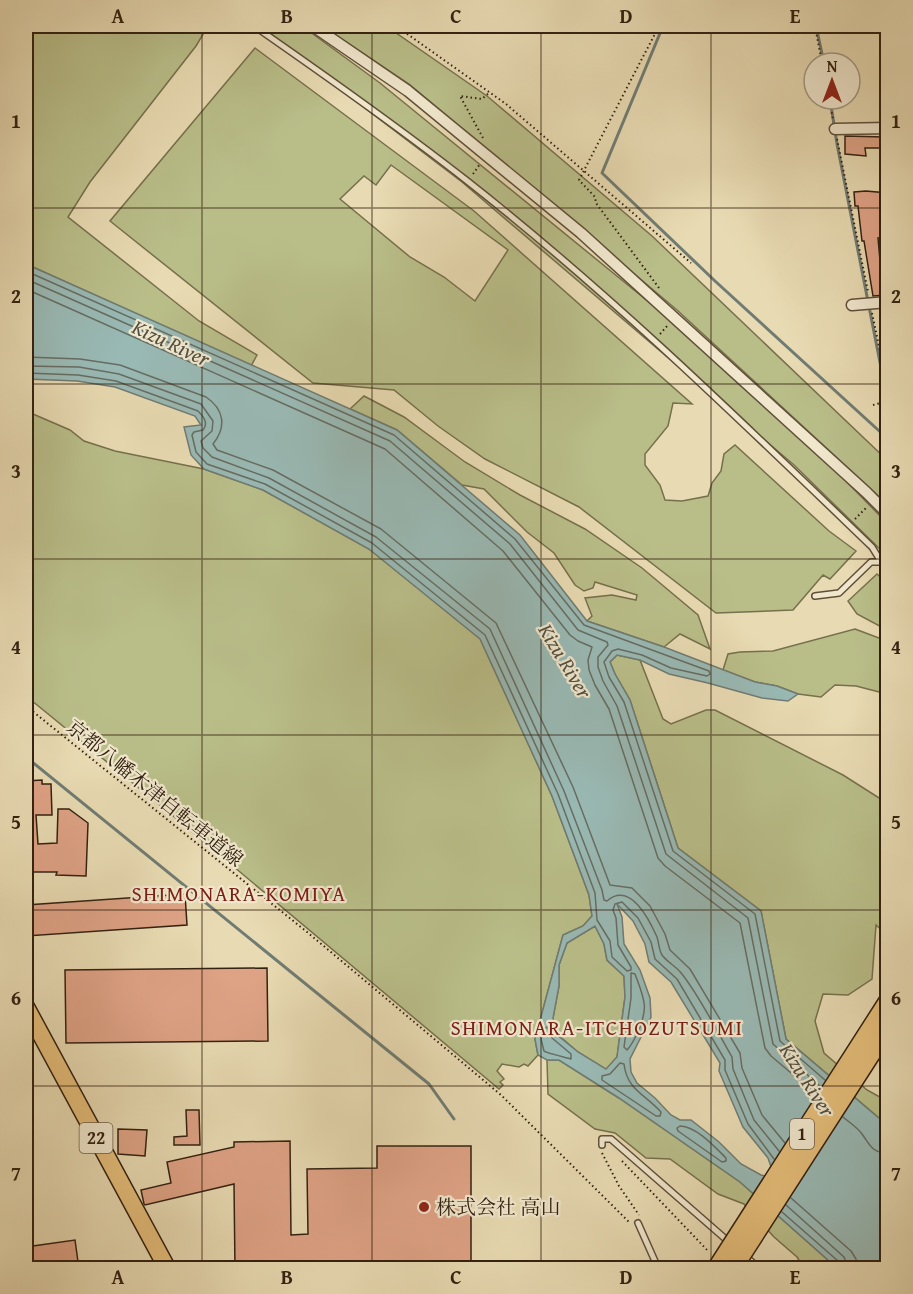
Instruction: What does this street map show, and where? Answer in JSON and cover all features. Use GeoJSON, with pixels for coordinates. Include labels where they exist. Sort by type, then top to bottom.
{"type":"FeatureCollection","features":[{"type":"Feature","properties":{"kind":"main road","name":"1"},"geometry":{"type":"LineString","coordinates":[[714,1262],[888,1000]]}},
{"type":"Feature","properties":{"kind":"main road","name":"22"},"geometry":{"type":"LineString","coordinates":[[26,1008],[167,1269]]}},
{"type":"Feature","properties":{"kind":"main road","name":"1"},"geometry":{"type":"LineString","coordinates":[[734,1269],[888,1029]]}},
{"type":"Feature","properties":{"kind":"street"},"geometry":{"type":"LineString","coordinates":[[313,26],[408,91],[581,233],[888,514]]}},
{"type":"Feature","properties":{"kind":"street"},"geometry":{"type":"LineString","coordinates":[[835,129],[888,128]]}},
{"type":"Feature","properties":{"kind":"street"},"geometry":{"type":"LineString","coordinates":[[852,305],[888,302]]}},
{"type":"Feature","properties":{"kind":"lane"},"geometry":{"type":"LineString","coordinates":[[254,26],[367,104],[467,182],[654,340],[865,540],[884,562],[888,573]]}},
{"type":"Feature","properties":{"kind":"lane"},"geometry":{"type":"LineString","coordinates":[[815,596],[839,593],[871,562],[884,562]]}},
{"type":"Feature","properties":{"kind":"lane"},"geometry":{"type":"LineString","coordinates":[[602,1145],[602,1139],[611,1139],[733,1246]]}},
{"type":"Feature","properties":{"kind":"lane"},"geometry":{"type":"LineString","coordinates":[[638,1223],[658,1269]]}},
{"type":"Feature","properties":{"kind":"lane"},"geometry":{"type":"LineString","coordinates":[[742,1253],[759,1269]]}},
{"type":"Feature","properties":{"kind":"path"},"geometry":{"type":"LineString","coordinates":[[396,26],[490,93],[691,263]]}},
{"type":"Feature","properties":{"kind":"path"},"geometry":{"type":"LineString","coordinates":[[659,26],[579,180],[595,197],[596,202],[662,292]]}},
{"type":"Feature","properties":{"kind":"path"},"geometry":{"type":"LineString","coordinates":[[815,26],[820,51]]}},
{"type":"Feature","properties":{"kind":"path"},"geometry":{"type":"LineString","coordinates":[[467,182],[487,155],[489,148],[460,96],[482,99],[490,93]]}},
{"type":"Feature","properties":{"kind":"path"},"geometry":{"type":"LineString","coordinates":[[832,111],[888,389]]}},
{"type":"Feature","properties":{"kind":"path"},"geometry":{"type":"LineString","coordinates":[[654,340],[675,317]]}},
{"type":"Feature","properties":{"kind":"path"},"geometry":{"type":"LineString","coordinates":[[873,405],[888,401]]}},
{"type":"Feature","properties":{"kind":"path","name":"京都八幡木津自転車道線"},"geometry":{"type":"LineString","coordinates":[[26,706],[307,932],[501,1095],[630,1222],[638,1223]]}},
{"type":"Feature","properties":{"kind":"path"},"geometry":{"type":"LineString","coordinates":[[602,1145],[600,1151],[640,1218],[638,1223]]}},
{"type":"Feature","properties":{"kind":"path"},"geometry":{"type":"LineString","coordinates":[[620,1159],[714,1262]]}},
{"type":"Feature","properties":{"kind":"green space"},"geometry":{"type":"Polygon","coordinates":[[[26,26],[208,26],[196,46],[90,182],[68,217],[199,321],[257,355],[251,366],[26,264],[26,26]]]}},
{"type":"Feature","properties":{"kind":"green space"},"geometry":{"type":"Polygon","coordinates":[[[257,26],[302,26],[380,83],[677,325],[794,428],[887,523],[887,556],[794,465],[462,182],[257,26]]]}},
{"type":"Feature","properties":{"kind":"green space"},"geometry":{"type":"Polygon","coordinates":[[[323,26],[386,26],[487,96],[652,236],[887,460],[887,504],[677,310],[409,84],[323,26]]]}},
{"type":"Feature","properties":{"kind":"green space"},"geometry":{"type":"Polygon","coordinates":[[[255,48],[474,211],[692,404],[673,403],[668,426],[645,454],[645,465],[660,485],[665,500],[682,501],[708,496],[712,483],[721,471],[724,454],[735,445],[829,531],[856,551],[830,579],[823,575],[793,610],[716,613],[579,507],[485,459],[438,426],[394,390],[313,383],[110,221],[255,48]],[[391,165],[376,185],[364,176],[340,199],[410,257],[444,277],[475,301],[508,250],[391,165]]]}},
{"type":"Feature","properties":{"kind":"green space"},"geometry":{"type":"Polygon","coordinates":[[[364,396],[404,417],[465,462],[520,495],[585,529],[642,568],[698,615],[710,649],[680,634],[664,647],[587,621],[592,616],[585,598],[612,595],[636,600],[637,595],[595,582],[593,588],[584,591],[575,585],[554,553],[527,532],[484,489],[462,485],[397,430],[350,409],[364,396]]]}},
{"type":"Feature","properties":{"kind":"green space"},"geometry":{"type":"Polygon","coordinates":[[[26,411],[70,430],[84,441],[115,451],[204,469],[263,490],[369,549],[480,638],[552,796],[589,895],[592,916],[583,926],[563,935],[535,1039],[538,1055],[528,1066],[502,1064],[497,1071],[504,1079],[500,1082],[503,1085],[499,1089],[26,696],[26,411]]]}},
{"type":"Feature","properties":{"kind":"green space"},"geometry":{"type":"Polygon","coordinates":[[[877,574],[887,583],[887,630],[857,614],[848,601],[877,574]]]}},
{"type":"Feature","properties":{"kind":"green space"},"geometry":{"type":"Polygon","coordinates":[[[855,629],[887,641],[887,694],[856,686],[835,685],[821,697],[798,694],[723,670],[728,654],[773,651],[855,629]]]}},
{"type":"Feature","properties":{"kind":"green space"},"geometry":{"type":"Polygon","coordinates":[[[617,655],[640,660],[663,719],[671,724],[706,710],[715,710],[843,775],[887,803],[887,935],[876,925],[872,979],[848,995],[823,994],[815,1021],[824,1053],[867,1090],[887,1101],[887,1136],[880,1119],[786,1039],[761,911],[678,848],[630,700],[610,662],[617,655]]]}},
{"type":"Feature","properties":{"kind":"green space"},"geometry":{"type":"Polygon","coordinates":[[[595,926],[604,944],[607,960],[624,976],[625,997],[617,1057],[606,1070],[578,1052],[556,1033],[553,1018],[559,986],[559,965],[567,943],[595,926]]]}},
{"type":"Feature","properties":{"kind":"green space"},"geometry":{"type":"Polygon","coordinates":[[[547,1060],[559,1060],[619,1098],[740,1182],[837,1268],[804,1268],[797,1257],[774,1237],[744,1204],[718,1194],[670,1159],[646,1158],[615,1133],[595,1129],[548,1094],[547,1060]]]}},
{"type":"Feature","properties":{"kind":"water","name":"Kizu River"},"geometry":{"type":"Polygon","coordinates":[[[26,264],[397,430],[520,535],[587,621],[664,647],[755,682],[777,686],[798,694],[788,701],[762,698],[669,674],[640,660],[617,655],[610,662],[630,700],[678,848],[761,911],[786,1039],[880,1119],[887,1136],[887,1268],[837,1268],[740,1182],[619,1098],[559,1060],[547,1060],[538,1055],[535,1039],[563,935],[583,926],[592,916],[589,895],[552,796],[480,639],[369,549],[263,490],[204,469],[191,455],[184,427],[201,425],[195,416],[115,387],[77,381],[26,379],[26,264]],[[617,904],[622,917],[624,944],[640,970],[650,998],[651,1017],[630,1059],[631,1072],[637,1083],[671,1115],[680,1120],[691,1120],[719,1142],[741,1164],[761,1175],[775,1178],[768,1158],[743,1127],[719,1071],[720,1063],[671,982],[649,962],[645,944],[633,921],[617,904]],[[595,926],[567,943],[559,965],[559,986],[553,1018],[556,1034],[578,1052],[606,1069],[617,1057],[625,997],[624,976],[607,960],[604,944],[595,926]]]}},
{"type":"Feature","properties":{"kind":"building"},"geometry":{"type":"Polygon","coordinates":[[[845,136],[884,137],[884,148],[865,148],[866,156],[845,154],[845,136]]]}},
{"type":"Feature","properties":{"kind":"building"},"geometry":{"type":"Polygon","coordinates":[[[854,192],[888,193],[888,237],[878,238],[886,295],[873,296],[864,241],[862,241],[858,206],[855,206],[854,192]]]}},
{"type":"Feature","properties":{"kind":"building"},"geometry":{"type":"Polygon","coordinates":[[[42,780],[42,784],[51,784],[52,815],[36,815],[38,844],[57,843],[58,809],[69,809],[88,823],[86,876],[56,875],[57,872],[30,872],[31,853],[26,854],[26,781],[42,780]]]}},
{"type":"Feature","properties":{"kind":"building"},"geometry":{"type":"Polygon","coordinates":[[[185,894],[187,925],[26,936],[26,905],[185,894]]]}},
{"type":"Feature","properties":{"kind":"building"},"geometry":{"type":"Polygon","coordinates":[[[267,968],[268,1041],[66,1043],[65,970],[267,968]]]}},
{"type":"Feature","properties":{"kind":"building"},"geometry":{"type":"Polygon","coordinates":[[[186,1110],[199,1110],[200,1145],[174,1145],[174,1137],[187,1136],[186,1110]]]}},
{"type":"Feature","properties":{"kind":"building"},"geometry":{"type":"Polygon","coordinates":[[[118,1129],[147,1130],[145,1156],[118,1154],[118,1129]]]}},
{"type":"Feature","properties":{"kind":"building"},"geometry":{"type":"Polygon","coordinates":[[[290,1141],[291,1235],[308,1234],[307,1169],[377,1168],[377,1146],[471,1146],[471,1269],[377,1269],[377,1262],[292,1263],[292,1269],[235,1269],[234,1184],[144,1204],[141,1190],[171,1183],[167,1162],[234,1147],[234,1142],[290,1141]]]}},
{"type":"Feature","properties":{"kind":"building"},"geometry":{"type":"Polygon","coordinates":[[[75,1240],[79,1269],[26,1269],[26,1247],[75,1240]]]}},
{"type":"Feature","properties":{"kind":"waterway"},"geometry":{"type":"LineString","coordinates":[[663,26],[602,173],[715,281],[888,439]]}},
{"type":"Feature","properties":{"kind":"waterway"},"geometry":{"type":"LineString","coordinates":[[816,26],[821,51]]}},
{"type":"Feature","properties":{"kind":"waterway"},"geometry":{"type":"LineString","coordinates":[[832,111],[888,403]]}},
{"type":"Feature","properties":{"kind":"waterway"},"geometry":{"type":"LineString","coordinates":[[26,757],[429,1084],[454,1119]]}},
{"type":"Feature","properties":{"kind":"place","name":"株式会社 高山"},"geometry":{"type":"Point","coordinates":[424,1207]}},
{"type":"Feature","properties":{"kind":"district","name":"SHIMONARA-KOMIYA"},"geometry":{"type":"Point","coordinates":[239,894]}},
{"type":"Feature","properties":{"kind":"district","name":"SHIMONARA-ITCHOZUTSUMI"},"geometry":{"type":"Point","coordinates":[597,1028]}}]}
